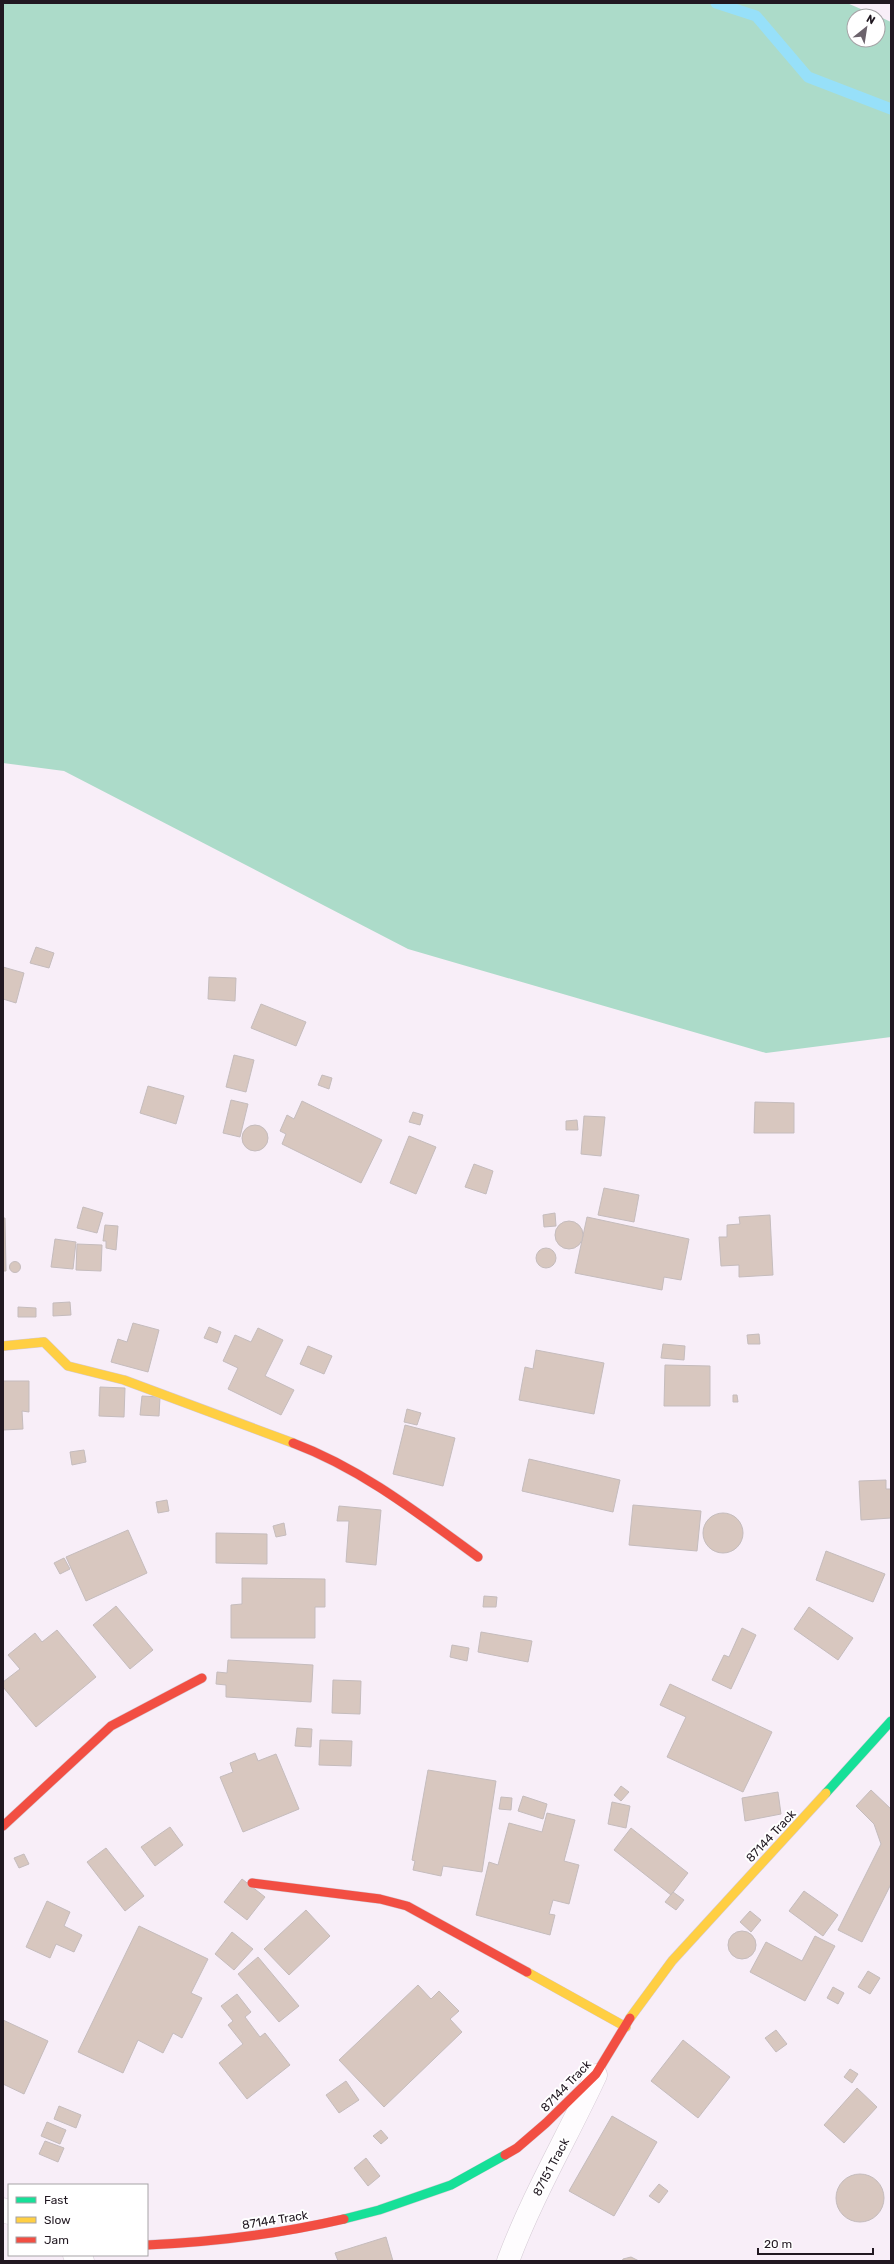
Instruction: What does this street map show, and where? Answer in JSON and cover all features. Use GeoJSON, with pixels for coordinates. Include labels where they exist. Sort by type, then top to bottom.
{"type":"FeatureCollection","features":[{"type":"Feature","properties":{"kind":"street"},"geometry":{"type":"LineString","coordinates":[[3,1346],[44,1342],[68,1366],[124,1380],[319,1453],[388,1491],[478,1557]]}},
{"type":"Feature","properties":{"kind":"street"},"geometry":{"type":"LineString","coordinates":[[3,1826],[111,1726],[202,1678]]}},
{"type":"Feature","properties":{"kind":"street","name":"87144 Track"},"geometry":{"type":"LineString","coordinates":[[148,2245],[209,2242],[318,2225],[379,2210],[451,2186],[517,2148],[546,2123],[596,2074],[640,2002],[672,1961],[891,1721]]}},
{"type":"Feature","properties":{"kind":"street"},"geometry":{"type":"LineString","coordinates":[[252,1883],[380,1899],[407,1906],[626,2027]]}},
{"type":"Feature","properties":{"kind":"street","name":"87151 Track"},"geometry":{"type":"LineString","coordinates":[[508,2261],[526,2214],[562,2146],[596,2074]]}},
{"type":"Feature","properties":{"kind":"green space"},"geometry":{"type":"Polygon","coordinates":[[[3,3],[847,3],[859,8],[846,8],[846,48],[886,48],[886,20],[891,22],[891,1037],[766,1053],[408,949],[64,771],[3,763],[3,3]]]}},
{"type":"Feature","properties":{"kind":"building"},"geometry":{"type":"Polygon","coordinates":[[[36,947],[54,953],[49,968],[30,963],[36,947]]]}},
{"type":"Feature","properties":{"kind":"building"},"geometry":{"type":"Polygon","coordinates":[[[3,967],[24,973],[16,1003],[3,999],[3,967]]]}},
{"type":"Feature","properties":{"kind":"building"},"geometry":{"type":"Polygon","coordinates":[[[209,977],[236,978],[235,1001],[208,999],[209,977]]]}},
{"type":"Feature","properties":{"kind":"building"},"geometry":{"type":"Polygon","coordinates":[[[261,1004],[306,1022],[296,1046],[251,1028],[261,1004]]]}},
{"type":"Feature","properties":{"kind":"building"},"geometry":{"type":"Polygon","coordinates":[[[234,1055],[254,1060],[246,1092],[226,1087],[234,1055]]]}},
{"type":"Feature","properties":{"kind":"building"},"geometry":{"type":"Polygon","coordinates":[[[322,1075],[332,1078],[329,1089],[318,1085],[322,1075]]]}},
{"type":"Feature","properties":{"kind":"building"},"geometry":{"type":"Polygon","coordinates":[[[148,1086],[184,1096],[176,1124],[140,1113],[148,1086]]]}},
{"type":"Feature","properties":{"kind":"building"},"geometry":{"type":"Polygon","coordinates":[[[231,1100],[248,1104],[240,1137],[223,1133],[231,1100]]]}},
{"type":"Feature","properties":{"kind":"building"},"geometry":{"type":"Polygon","coordinates":[[[302,1101],[382,1140],[361,1183],[282,1144],[286,1134],[280,1131],[287,1115],[294,1119],[302,1101]]]}},
{"type":"Feature","properties":{"kind":"building"},"geometry":{"type":"Polygon","coordinates":[[[755,1102],[794,1103],[794,1133],[754,1133],[755,1102]]]}},
{"type":"Feature","properties":{"kind":"building"},"geometry":{"type":"Polygon","coordinates":[[[413,1112],[423,1115],[420,1125],[409,1122],[413,1112]]]}},
{"type":"Feature","properties":{"kind":"building"},"geometry":{"type":"Polygon","coordinates":[[[584,1116],[605,1117],[601,1156],[581,1154],[584,1116]]]}},
{"type":"Feature","properties":{"kind":"building"},"geometry":{"type":"Polygon","coordinates":[[[577,1120],[578,1130],[566,1130],[566,1121],[577,1120]]]}},
{"type":"Feature","properties":{"kind":"building"},"geometry":{"type":"Polygon","coordinates":[[[255,1125],[264,1129],[268,1138],[264,1147],[255,1151],[246,1147],[242,1138],[246,1129],[255,1125]]]}},
{"type":"Feature","properties":{"kind":"building"},"geometry":{"type":"Polygon","coordinates":[[[409,1136],[436,1147],[416,1194],[390,1183],[409,1136]]]}},
{"type":"Feature","properties":{"kind":"building"},"geometry":{"type":"Polygon","coordinates":[[[474,1164],[493,1171],[486,1194],[465,1187],[474,1164]]]}},
{"type":"Feature","properties":{"kind":"building"},"geometry":{"type":"Polygon","coordinates":[[[604,1188],[639,1195],[634,1222],[598,1215],[604,1188]]]}},
{"type":"Feature","properties":{"kind":"building"},"geometry":{"type":"Polygon","coordinates":[[[83,1207],[103,1213],[97,1233],[77,1228],[83,1207]]]}},
{"type":"Feature","properties":{"kind":"building"},"geometry":{"type":"Polygon","coordinates":[[[555,1213],[556,1226],[544,1227],[543,1215],[555,1213]]]}},
{"type":"Feature","properties":{"kind":"building"},"geometry":{"type":"Polygon","coordinates":[[[770,1215],[773,1275],[739,1277],[739,1265],[721,1266],[719,1237],[727,1237],[727,1225],[740,1224],[739,1217],[770,1215]]]}},
{"type":"Feature","properties":{"kind":"building"},"geometry":{"type":"Polygon","coordinates":[[[587,1217],[689,1239],[681,1280],[664,1277],[662,1290],[575,1273],[587,1217]]]}},
{"type":"Feature","properties":{"kind":"building"},"geometry":{"type":"Polygon","coordinates":[[[3,1218],[5,1218],[6,1271],[3,1271],[3,1218]]]}},
{"type":"Feature","properties":{"kind":"building"},"geometry":{"type":"Polygon","coordinates":[[[569,1221],[579,1225],[583,1235],[579,1245],[569,1249],[559,1245],[555,1235],[559,1225],[569,1221]]]}},
{"type":"Feature","properties":{"kind":"building"},"geometry":{"type":"Polygon","coordinates":[[[105,1225],[118,1226],[116,1250],[106,1248],[106,1241],[103,1241],[105,1225]]]}},
{"type":"Feature","properties":{"kind":"building"},"geometry":{"type":"Polygon","coordinates":[[[55,1239],[76,1242],[73,1269],[51,1267],[55,1239]]]}},
{"type":"Feature","properties":{"kind":"building"},"geometry":{"type":"Polygon","coordinates":[[[77,1244],[102,1245],[101,1271],[76,1270],[77,1244]]]}},
{"type":"Feature","properties":{"kind":"building"},"geometry":{"type":"Polygon","coordinates":[[[546,1248],[553,1251],[556,1258],[553,1265],[546,1268],[539,1265],[536,1258],[539,1251],[546,1248]]]}},
{"type":"Feature","properties":{"kind":"building"},"geometry":{"type":"Polygon","coordinates":[[[15,1261],[19,1263],[21,1267],[19,1271],[15,1273],[11,1271],[9,1267],[11,1263],[15,1261]]]}},
{"type":"Feature","properties":{"kind":"building"},"geometry":{"type":"Polygon","coordinates":[[[70,1302],[71,1315],[53,1316],[53,1303],[70,1302]]]}},
{"type":"Feature","properties":{"kind":"building"},"geometry":{"type":"Polygon","coordinates":[[[18,1307],[36,1308],[36,1317],[18,1317],[18,1307]]]}},
{"type":"Feature","properties":{"kind":"building"},"geometry":{"type":"Polygon","coordinates":[[[133,1323],[159,1330],[148,1372],[111,1362],[118,1339],[127,1342],[133,1323]]]}},
{"type":"Feature","properties":{"kind":"building"},"geometry":{"type":"Polygon","coordinates":[[[209,1327],[221,1332],[217,1343],[204,1338],[209,1327]]]}},
{"type":"Feature","properties":{"kind":"building"},"geometry":{"type":"Polygon","coordinates":[[[258,1328],[283,1340],[265,1376],[294,1390],[281,1415],[228,1389],[238,1368],[223,1361],[235,1335],[251,1342],[258,1328]]]}},
{"type":"Feature","properties":{"kind":"building"},"geometry":{"type":"Polygon","coordinates":[[[759,1334],[760,1344],[748,1344],[747,1335],[759,1334]]]}},
{"type":"Feature","properties":{"kind":"building"},"geometry":{"type":"Polygon","coordinates":[[[663,1344],[685,1346],[684,1360],[661,1358],[663,1344]]]}},
{"type":"Feature","properties":{"kind":"building"},"geometry":{"type":"Polygon","coordinates":[[[308,1346],[332,1356],[324,1374],[300,1364],[308,1346]]]}},
{"type":"Feature","properties":{"kind":"building"},"geometry":{"type":"Polygon","coordinates":[[[536,1350],[604,1363],[594,1414],[519,1400],[525,1367],[533,1369],[536,1350]]]}},
{"type":"Feature","properties":{"kind":"building"},"geometry":{"type":"Polygon","coordinates":[[[665,1365],[710,1366],[710,1406],[664,1406],[665,1365]]]}},
{"type":"Feature","properties":{"kind":"building"},"geometry":{"type":"Polygon","coordinates":[[[3,1381],[29,1381],[29,1412],[22,1411],[23,1429],[3,1430],[3,1381]]]}},
{"type":"Feature","properties":{"kind":"building"},"geometry":{"type":"Polygon","coordinates":[[[100,1387],[125,1388],[124,1417],[99,1416],[100,1387]]]}},
{"type":"Feature","properties":{"kind":"building"},"geometry":{"type":"Polygon","coordinates":[[[733,1395],[737,1395],[738,1402],[733,1402],[733,1395]]]}},
{"type":"Feature","properties":{"kind":"building"},"geometry":{"type":"Polygon","coordinates":[[[142,1396],[160,1397],[159,1416],[140,1415],[142,1396]]]}},
{"type":"Feature","properties":{"kind":"building"},"geometry":{"type":"Polygon","coordinates":[[[407,1409],[421,1413],[417,1425],[404,1422],[407,1409]]]}},
{"type":"Feature","properties":{"kind":"building"},"geometry":{"type":"Polygon","coordinates":[[[405,1425],[455,1438],[443,1486],[393,1474],[405,1425]]]}},
{"type":"Feature","properties":{"kind":"building"},"geometry":{"type":"Polygon","coordinates":[[[84,1450],[86,1462],[72,1465],[70,1452],[84,1450]]]}},
{"type":"Feature","properties":{"kind":"building"},"geometry":{"type":"Polygon","coordinates":[[[529,1459],[620,1480],[613,1512],[522,1491],[529,1459]]]}},
{"type":"Feature","properties":{"kind":"building"},"geometry":{"type":"Polygon","coordinates":[[[886,1480],[886,1489],[891,1489],[891,1518],[861,1520],[859,1481],[886,1480]]]}},
{"type":"Feature","properties":{"kind":"building"},"geometry":{"type":"Polygon","coordinates":[[[167,1500],[169,1511],[158,1513],[156,1502],[167,1500]]]}},
{"type":"Feature","properties":{"kind":"building"},"geometry":{"type":"Polygon","coordinates":[[[633,1505],[701,1511],[697,1551],[629,1545],[633,1505]]]}},
{"type":"Feature","properties":{"kind":"building"},"geometry":{"type":"Polygon","coordinates":[[[339,1506],[381,1510],[376,1565],[346,1562],[349,1521],[337,1521],[339,1506]]]}},
{"type":"Feature","properties":{"kind":"building"},"geometry":{"type":"Polygon","coordinates":[[[723,1513],[731,1515],[737,1519],[741,1525],[743,1533],[741,1541],[737,1547],[731,1551],[723,1553],[715,1551],[709,1547],[705,1541],[703,1533],[705,1525],[709,1519],[715,1515],[723,1513]]]}},
{"type":"Feature","properties":{"kind":"building"},"geometry":{"type":"Polygon","coordinates":[[[284,1523],[286,1535],[276,1537],[273,1526],[284,1523]]]}},
{"type":"Feature","properties":{"kind":"building"},"geometry":{"type":"Polygon","coordinates":[[[128,1530],[147,1573],[86,1601],[66,1557],[128,1530]]]}},
{"type":"Feature","properties":{"kind":"building"},"geometry":{"type":"Polygon","coordinates":[[[216,1533],[267,1534],[267,1564],[216,1563],[216,1533]]]}},
{"type":"Feature","properties":{"kind":"building"},"geometry":{"type":"Polygon","coordinates":[[[826,1551],[885,1574],[873,1602],[816,1580],[826,1551]]]}},
{"type":"Feature","properties":{"kind":"building"},"geometry":{"type":"Polygon","coordinates":[[[64,1558],[70,1569],[60,1574],[54,1563],[64,1558]]]}},
{"type":"Feature","properties":{"kind":"building"},"geometry":{"type":"Polygon","coordinates":[[[242,1578],[325,1579],[325,1607],[315,1607],[315,1638],[231,1638],[231,1605],[242,1604],[242,1578]]]}},
{"type":"Feature","properties":{"kind":"building"},"geometry":{"type":"Polygon","coordinates":[[[484,1596],[497,1597],[496,1607],[483,1607],[484,1596]]]}},
{"type":"Feature","properties":{"kind":"building"},"geometry":{"type":"Polygon","coordinates":[[[116,1606],[153,1650],[130,1669],[93,1625],[116,1606]]]}},
{"type":"Feature","properties":{"kind":"building"},"geometry":{"type":"Polygon","coordinates":[[[809,1607],[853,1638],[838,1660],[794,1629],[809,1607]]]}},
{"type":"Feature","properties":{"kind":"building"},"geometry":{"type":"Polygon","coordinates":[[[742,1628],[756,1635],[731,1689],[712,1680],[724,1655],[729,1657],[742,1628]]]}},
{"type":"Feature","properties":{"kind":"building"},"geometry":{"type":"Polygon","coordinates":[[[57,1630],[96,1677],[36,1727],[3,1687],[3,1682],[20,1669],[8,1655],[35,1633],[42,1642],[57,1630]]]}},
{"type":"Feature","properties":{"kind":"building"},"geometry":{"type":"Polygon","coordinates":[[[481,1632],[532,1641],[528,1662],[478,1652],[481,1632]]]}},
{"type":"Feature","properties":{"kind":"building"},"geometry":{"type":"Polygon","coordinates":[[[452,1645],[469,1648],[467,1661],[450,1657],[452,1645]]]}},
{"type":"Feature","properties":{"kind":"building"},"geometry":{"type":"Polygon","coordinates":[[[228,1660],[313,1665],[311,1702],[226,1697],[226,1685],[216,1684],[217,1672],[227,1673],[228,1660]]]}},
{"type":"Feature","properties":{"kind":"building"},"geometry":{"type":"Polygon","coordinates":[[[333,1680],[361,1681],[360,1714],[332,1713],[333,1680]]]}},
{"type":"Feature","properties":{"kind":"building"},"geometry":{"type":"Polygon","coordinates":[[[670,1684],[772,1732],[743,1792],[667,1757],[686,1717],[660,1705],[670,1684]]]}},
{"type":"Feature","properties":{"kind":"building"},"geometry":{"type":"Polygon","coordinates":[[[297,1728],[312,1729],[311,1747],[295,1746],[297,1728]]]}},
{"type":"Feature","properties":{"kind":"building"},"geometry":{"type":"Polygon","coordinates":[[[320,1740],[352,1741],[351,1766],[319,1765],[320,1740]]]}},
{"type":"Feature","properties":{"kind":"building"},"geometry":{"type":"Polygon","coordinates":[[[255,1753],[258,1761],[276,1754],[299,1809],[243,1832],[220,1777],[233,1772],[230,1763],[255,1753]]]}},
{"type":"Feature","properties":{"kind":"building"},"geometry":{"type":"Polygon","coordinates":[[[428,1770],[496,1781],[482,1872],[443,1866],[441,1876],[413,1870],[415,1861],[412,1860],[428,1770]]]}},
{"type":"Feature","properties":{"kind":"building"},"geometry":{"type":"Polygon","coordinates":[[[621,1786],[629,1792],[621,1801],[614,1795],[621,1786]]]}},
{"type":"Feature","properties":{"kind":"building"},"geometry":{"type":"Polygon","coordinates":[[[871,1790],[891,1809],[891,1884],[862,1942],[838,1930],[881,1844],[874,1824],[856,1806],[871,1790]]]}},
{"type":"Feature","properties":{"kind":"building"},"geometry":{"type":"Polygon","coordinates":[[[778,1792],[781,1814],[745,1821],[742,1798],[778,1792]]]}},
{"type":"Feature","properties":{"kind":"building"},"geometry":{"type":"Polygon","coordinates":[[[523,1796],[547,1804],[543,1819],[518,1811],[523,1796]]]}},
{"type":"Feature","properties":{"kind":"building"},"geometry":{"type":"Polygon","coordinates":[[[501,1797],[512,1798],[511,1810],[499,1809],[501,1797]]]}},
{"type":"Feature","properties":{"kind":"building"},"geometry":{"type":"Polygon","coordinates":[[[612,1802],[630,1806],[626,1828],[608,1824],[612,1802]]]}},
{"type":"Feature","properties":{"kind":"building"},"geometry":{"type":"Polygon","coordinates":[[[547,1813],[575,1820],[564,1861],[579,1865],[569,1904],[553,1900],[549,1914],[555,1915],[550,1935],[476,1915],[489,1862],[498,1865],[509,1823],[542,1832],[547,1813]]]}},
{"type":"Feature","properties":{"kind":"building"},"geometry":{"type":"Polygon","coordinates":[[[170,1827],[183,1845],[155,1866],[141,1847],[170,1827]]]}},
{"type":"Feature","properties":{"kind":"building"},"geometry":{"type":"Polygon","coordinates":[[[631,1828],[688,1873],[671,1895],[614,1850],[631,1828]]]}},
{"type":"Feature","properties":{"kind":"building"},"geometry":{"type":"Polygon","coordinates":[[[106,1848],[144,1896],[125,1911],[87,1862],[106,1848]]]}},
{"type":"Feature","properties":{"kind":"building"},"geometry":{"type":"Polygon","coordinates":[[[24,1854],[29,1864],[19,1868],[14,1858],[24,1854]]]}},
{"type":"Feature","properties":{"kind":"building"},"geometry":{"type":"Polygon","coordinates":[[[242,1879],[265,1897],[247,1920],[224,1902],[242,1879]]]}},
{"type":"Feature","properties":{"kind":"building"},"geometry":{"type":"Polygon","coordinates":[[[804,1891],[838,1915],[823,1936],[789,1911],[804,1891]]]}},
{"type":"Feature","properties":{"kind":"building"},"geometry":{"type":"Polygon","coordinates":[[[673,1892],[684,1900],[676,1910],[665,1902],[673,1892]]]}},
{"type":"Feature","properties":{"kind":"building"},"geometry":{"type":"Polygon","coordinates":[[[47,1901],[70,1912],[64,1926],[82,1935],[74,1952],[56,1944],[50,1958],[26,1947],[47,1901]]]}},
{"type":"Feature","properties":{"kind":"building"},"geometry":{"type":"Polygon","coordinates":[[[306,1910],[330,1936],[289,1975],[264,1949],[306,1910]]]}},
{"type":"Feature","properties":{"kind":"building"},"geometry":{"type":"Polygon","coordinates":[[[750,1911],[761,1920],[751,1932],[740,1922],[750,1911]]]}},
{"type":"Feature","properties":{"kind":"building"},"geometry":{"type":"Polygon","coordinates":[[[139,1926],[208,1959],[191,1993],[202,1998],[182,2038],[173,2033],[163,2053],[138,2040],[123,2073],[78,2052],[139,1926]]]}},
{"type":"Feature","properties":{"kind":"building"},"geometry":{"type":"Polygon","coordinates":[[[742,1931],[752,1935],[756,1945],[752,1955],[742,1959],[732,1955],[728,1945],[732,1935],[742,1931]]]}},
{"type":"Feature","properties":{"kind":"building"},"geometry":{"type":"Polygon","coordinates":[[[232,1932],[253,1949],[234,1970],[215,1954],[232,1932]]]}},
{"type":"Feature","properties":{"kind":"building"},"geometry":{"type":"Polygon","coordinates":[[[815,1936],[835,1946],[805,2001],[750,1972],[766,1942],[802,1961],[815,1936]]]}},
{"type":"Feature","properties":{"kind":"building"},"geometry":{"type":"Polygon","coordinates":[[[258,1957],[299,2006],[279,2022],[238,1974],[258,1957]]]}},
{"type":"Feature","properties":{"kind":"building"},"geometry":{"type":"Polygon","coordinates":[[[868,1971],[880,1978],[870,1994],[858,1987],[868,1971]]]}},
{"type":"Feature","properties":{"kind":"building"},"geometry":{"type":"Polygon","coordinates":[[[418,1985],[431,1999],[439,1991],[459,2011],[450,2019],[462,2032],[384,2107],[339,2060],[418,1985]]]}},
{"type":"Feature","properties":{"kind":"building"},"geometry":{"type":"Polygon","coordinates":[[[833,1987],[844,1993],[838,2004],[827,1998],[833,1987]]]}},
{"type":"Feature","properties":{"kind":"building"},"geometry":{"type":"Polygon","coordinates":[[[237,1994],[251,2012],[245,2017],[260,2037],[265,2033],[290,2065],[247,2099],[219,2063],[243,2044],[228,2025],[233,2021],[221,2006],[237,1994]]]}},
{"type":"Feature","properties":{"kind":"building"},"geometry":{"type":"Polygon","coordinates":[[[3,2020],[48,2041],[24,2094],[3,2084],[3,2020]]]}},
{"type":"Feature","properties":{"kind":"building"},"geometry":{"type":"Polygon","coordinates":[[[776,2030],[787,2044],[776,2052],[765,2038],[776,2030]]]}},
{"type":"Feature","properties":{"kind":"building"},"geometry":{"type":"Polygon","coordinates":[[[683,2040],[730,2077],[698,2118],[651,2081],[683,2040]]]}},
{"type":"Feature","properties":{"kind":"building"},"geometry":{"type":"Polygon","coordinates":[[[850,2069],[858,2074],[852,2083],[844,2077],[850,2069]]]}},
{"type":"Feature","properties":{"kind":"building"},"geometry":{"type":"Polygon","coordinates":[[[346,2081],[359,2100],[339,2113],[326,2095],[346,2081]]]}},
{"type":"Feature","properties":{"kind":"building"},"geometry":{"type":"Polygon","coordinates":[[[857,2088],[877,2107],[844,2143],[824,2125],[857,2088]]]}},
{"type":"Feature","properties":{"kind":"building"},"geometry":{"type":"Polygon","coordinates":[[[59,2106],[81,2115],[76,2128],[54,2119],[59,2106]]]}},
{"type":"Feature","properties":{"kind":"building"},"geometry":{"type":"Polygon","coordinates":[[[612,2116],[657,2142],[614,2216],[569,2191],[612,2116]]]}},
{"type":"Feature","properties":{"kind":"building"},"geometry":{"type":"Polygon","coordinates":[[[47,2122],[66,2130],[60,2144],[41,2136],[47,2122]]]}},
{"type":"Feature","properties":{"kind":"building"},"geometry":{"type":"Polygon","coordinates":[[[381,2130],[388,2138],[381,2144],[373,2136],[381,2130]]]}},
{"type":"Feature","properties":{"kind":"building"},"geometry":{"type":"Polygon","coordinates":[[[45,2141],[64,2148],[58,2162],[39,2154],[45,2141]]]}},
{"type":"Feature","properties":{"kind":"building"},"geometry":{"type":"Polygon","coordinates":[[[366,2158],[380,2176],[368,2186],[354,2168],[366,2158]]]}},
{"type":"Feature","properties":{"kind":"building"},"geometry":{"type":"Polygon","coordinates":[[[860,2174],[869,2176],[877,2181],[882,2189],[884,2198],[882,2207],[877,2215],[869,2220],[860,2222],[851,2220],[843,2215],[838,2207],[836,2198],[838,2189],[843,2181],[851,2176],[860,2174]]]}},
{"type":"Feature","properties":{"kind":"building"},"geometry":{"type":"Polygon","coordinates":[[[659,2184],[668,2191],[659,2203],[649,2196],[659,2184]]]}},
{"type":"Feature","properties":{"kind":"building"},"geometry":{"type":"Polygon","coordinates":[[[386,2237],[393,2261],[338,2261],[335,2253],[386,2237]]]}},
{"type":"Feature","properties":{"kind":"building"},"geometry":{"type":"Polygon","coordinates":[[[631,2257],[639,2261],[622,2261],[623,2259],[631,2257]]]}},
{"type":"Feature","properties":{"kind":"waterway"},"geometry":{"type":"LineString","coordinates":[[716,3],[756,16],[808,77],[891,109]]}},
{"type":"Feature","properties":{"kind":"traffic: fast"},"geometry":{"type":"LineString","coordinates":[[826,1793],[891,1721]]}},
{"type":"Feature","properties":{"kind":"traffic: fast"},"geometry":{"type":"LineString","coordinates":[[344,2219],[379,2210],[451,2185],[505,2155]]}},
{"type":"Feature","properties":{"kind":"traffic: slow"},"geometry":{"type":"LineString","coordinates":[[3,1346],[44,1342],[68,1366],[124,1380],[293,1443]]}},
{"type":"Feature","properties":{"kind":"traffic: slow"},"geometry":{"type":"LineString","coordinates":[[630,2018],[672,1961],[826,1793]]}},
{"type":"Feature","properties":{"kind":"traffic: slow"},"geometry":{"type":"LineString","coordinates":[[527,1972],[626,2027]]}},
{"type":"Feature","properties":{"kind":"traffic: jam"},"geometry":{"type":"LineString","coordinates":[[293,1443],[343,1466],[366,1479],[412,1509],[478,1557]]}},
{"type":"Feature","properties":{"kind":"traffic: jam"},"geometry":{"type":"LineString","coordinates":[[3,1826],[111,1726],[202,1678]]}},
{"type":"Feature","properties":{"kind":"traffic: jam"},"geometry":{"type":"LineString","coordinates":[[252,1883],[380,1899],[407,1906],[527,1972]]}},
{"type":"Feature","properties":{"kind":"traffic: jam"},"geometry":{"type":"LineString","coordinates":[[505,2155],[517,2148],[546,2123],[596,2074],[630,2018]]}},
{"type":"Feature","properties":{"kind":"traffic: jam"},"geometry":{"type":"LineString","coordinates":[[148,2245],[196,2242],[246,2236],[295,2229],[344,2219]]}}]}
